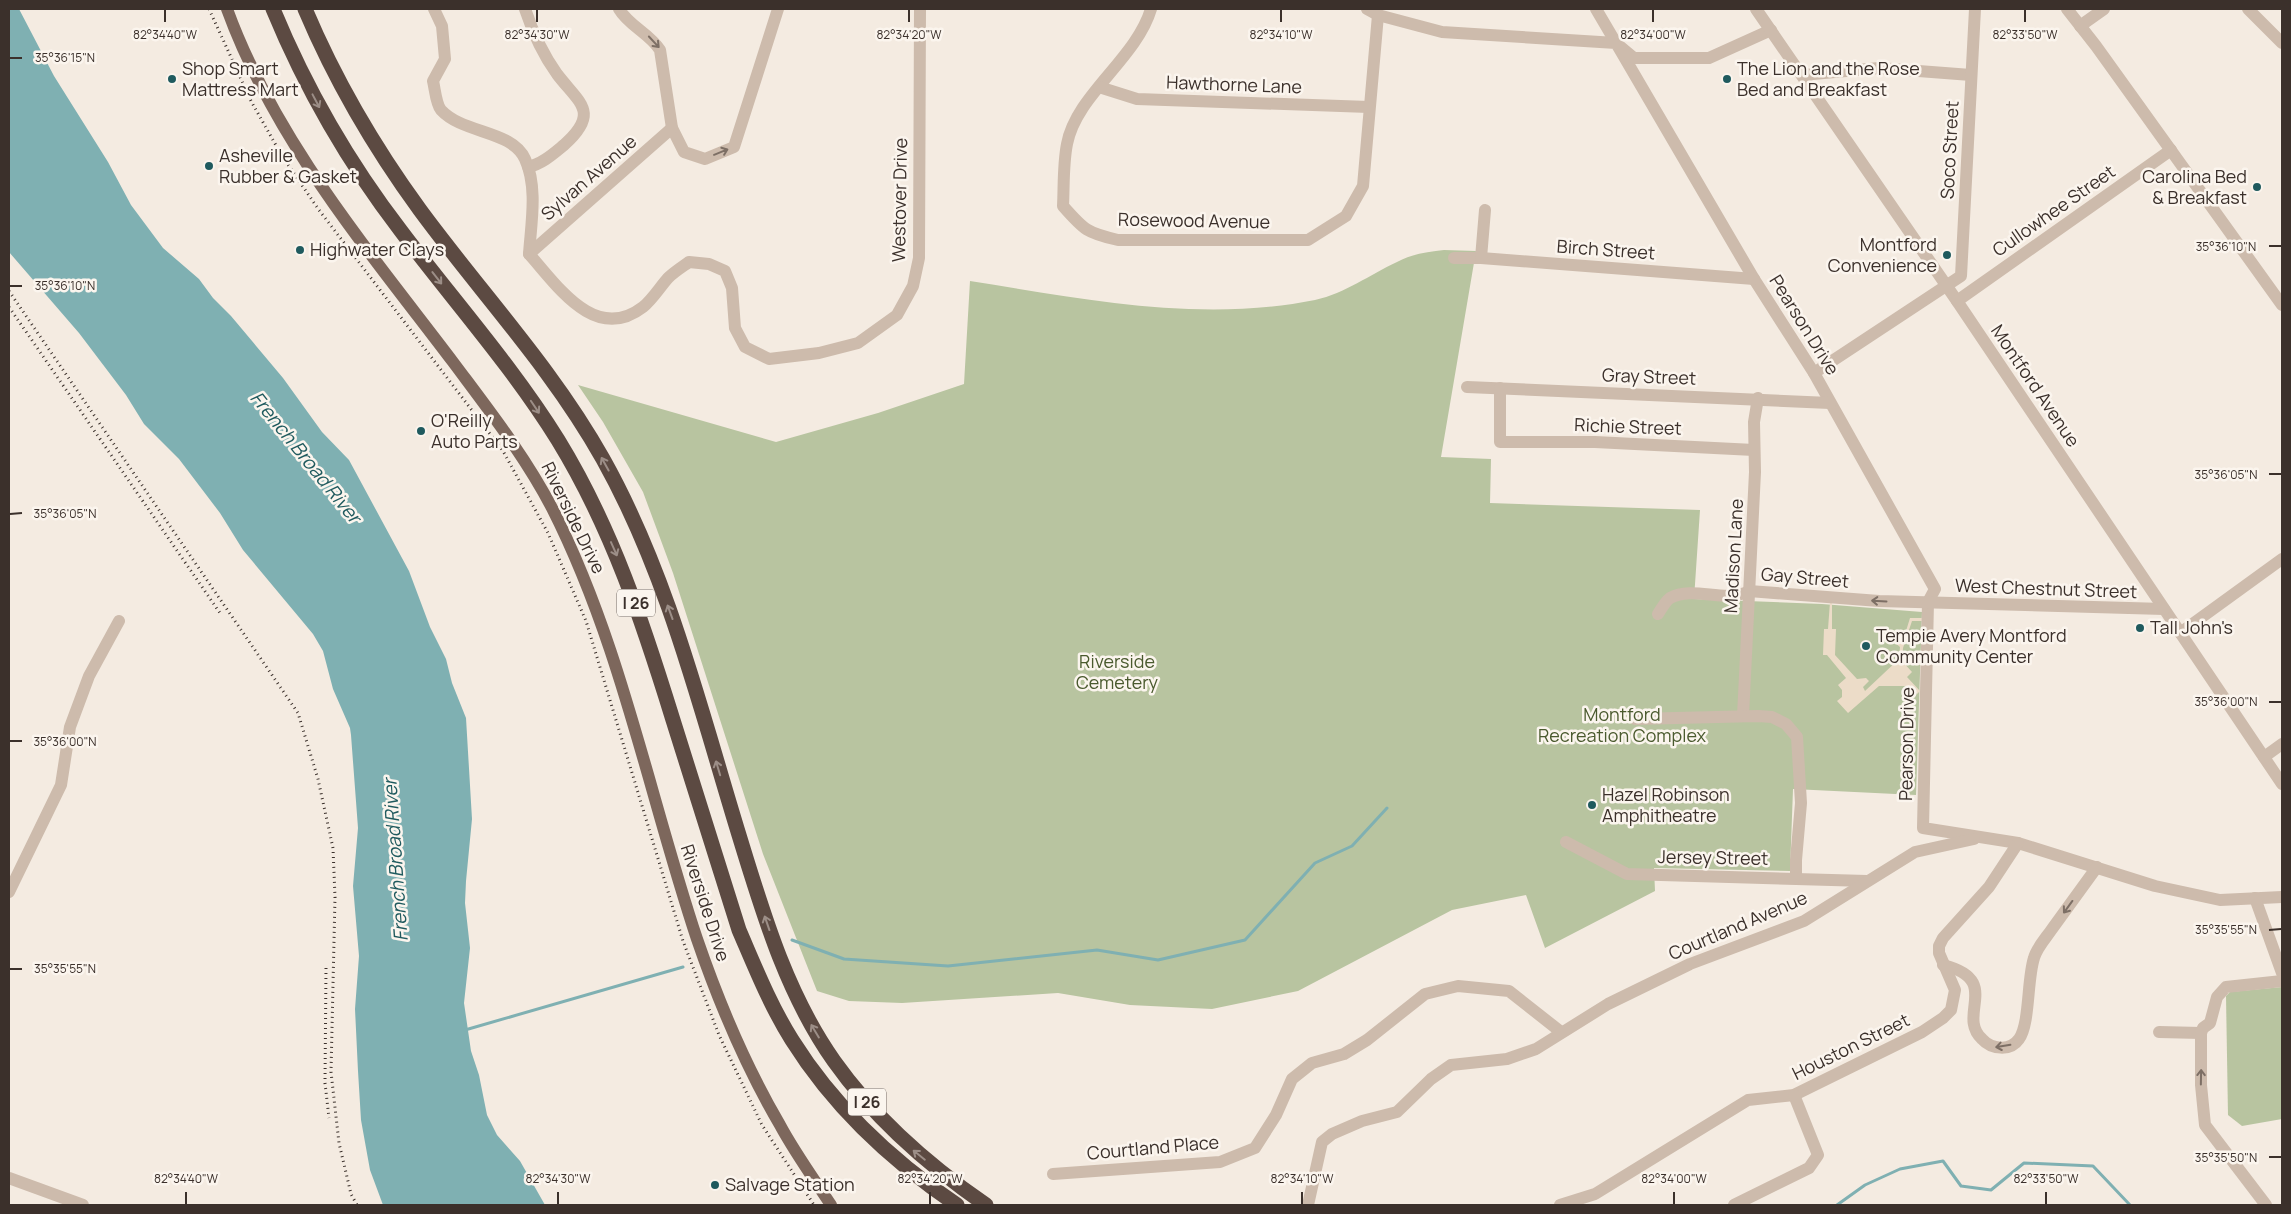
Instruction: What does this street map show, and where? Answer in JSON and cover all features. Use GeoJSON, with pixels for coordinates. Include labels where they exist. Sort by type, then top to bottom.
{"type":"FeatureCollection","features":[{"type":"Feature","properties":{"kind":"highway","name":"I 26"},"geometry":{"type":"LineString","coordinates":[[274,9],[295,62],[328,123],[364,179],[528,396],[557,439],[594,506],[635,599],[739,930],[758,975],[792,1039],[816,1074],[870,1136],[901,1164],[957,1205]]}},
{"type":"Feature","properties":{"kind":"highway","name":"I 26"},"geometry":{"type":"LineString","coordinates":[[305,9],[322,50],[354,110],[388,164],[422,212],[554,381],[581,421],[622,494],[643,540],[675,626],[768,926],[794,992],[812,1026],[833,1060],[884,1122],[912,1149],[986,1205]]}},
{"type":"Feature","properties":{"kind":"main road","name":"Riverside Drive"},"geometry":{"type":"LineString","coordinates":[[227,9],[267,98],[319,182],[479,397],[529,468],[550,506],[572,551],[605,632],[678,880],[721,1003],[779,1125],[831,1205]]}},
{"type":"Feature","properties":{"kind":"street"},"geometry":{"type":"LineString","coordinates":[[434,9],[442,26],[445,59],[432,81],[440,109],[464,126],[503,139],[523,154],[528,167],[532,200],[529,254]]}},
{"type":"Feature","properties":{"kind":"street"},"geometry":{"type":"LineString","coordinates":[[525,9],[556,73],[576,94],[584,110],[582,123],[566,143],[543,161],[528,167]]}},
{"type":"Feature","properties":{"kind":"street"},"geometry":{"type":"LineString","coordinates":[[619,9],[624,16],[655,42],[660,50],[672,128],[684,152],[705,159],[734,147],[778,9]]}},
{"type":"Feature","properties":{"kind":"street","name":"Westover Drive"},"geometry":{"type":"LineString","coordinates":[[529,254],[576,307],[604,319],[622,316],[642,307],[670,276],[690,262],[709,264],[725,271],[732,288],[735,328],[745,347],[769,358],[819,353],[858,343],[897,316],[913,286],[918,258],[920,9]]}},
{"type":"Feature","properties":{"kind":"street","name":"Rosewood Avenue"},"geometry":{"type":"LineString","coordinates":[[1151,9],[1140,36],[1079,115],[1067,143],[1063,206],[1082,228],[1100,236],[1118,240],[1308,240],[1346,216],[1363,186],[1378,15]]}},
{"type":"Feature","properties":{"kind":"street"},"geometry":{"type":"LineString","coordinates":[[1366,9],[1378,15],[1442,32],[1616,44],[1634,58],[1708,58],[1771,30]]}},
{"type":"Feature","properties":{"kind":"street","name":"Pearson Drive"},"geometry":{"type":"LineString","coordinates":[[1596,9],[1754,278],[1814,373],[1935,589],[1928,602],[1923,828],[1980,837]]}},
{"type":"Feature","properties":{"kind":"street","name":"Montford Avenue"},"geometry":{"type":"LineString","coordinates":[[1756,9],[1957,300],[2282,784]]}},
{"type":"Feature","properties":{"kind":"street","name":"Soco Street"},"geometry":{"type":"LineString","coordinates":[[1946,286],[1961,276],[1975,9]]}},
{"type":"Feature","properties":{"kind":"street"},"geometry":{"type":"LineString","coordinates":[[2067,9],[2280,299]]}},
{"type":"Feature","properties":{"kind":"street"},"geometry":{"type":"LineString","coordinates":[[2080,26],[2104,9]]}},
{"type":"Feature","properties":{"kind":"street"},"geometry":{"type":"LineString","coordinates":[[2248,9],[2282,43]]}},
{"type":"Feature","properties":{"kind":"street"},"geometry":{"type":"LineString","coordinates":[[1802,75],[1879,68],[1971,74]]}},
{"type":"Feature","properties":{"kind":"street","name":"Hawthorne Lane"},"geometry":{"type":"LineString","coordinates":[[1099,87],[1137,99],[1369,107]]}},
{"type":"Feature","properties":{"kind":"street","name":"Sylvan Avenue"},"geometry":{"type":"LineString","coordinates":[[529,254],[672,128]]}},
{"type":"Feature","properties":{"kind":"street","name":"Cullowhee Street"},"geometry":{"type":"LineString","coordinates":[[1957,300],[2171,150]]}},
{"type":"Feature","properties":{"kind":"street"},"geometry":{"type":"LineString","coordinates":[[1481,258],[1485,210]]}},
{"type":"Feature","properties":{"kind":"street","name":"Birch Street"},"geometry":{"type":"LineString","coordinates":[[1454,258],[1481,258],[1754,278]]}},
{"type":"Feature","properties":{"kind":"street"},"geometry":{"type":"LineString","coordinates":[[1814,373],[1946,286]]}},
{"type":"Feature","properties":{"kind":"street","name":"Gray Street"},"geometry":{"type":"LineString","coordinates":[[1467,387],[1758,398],[1830,403]]}},
{"type":"Feature","properties":{"kind":"street","name":"Richie Street"},"geometry":{"type":"LineString","coordinates":[[1500,388],[1500,442],[1594,442],[1754,450]]}},
{"type":"Feature","properties":{"kind":"street","name":"Madison Lane"},"geometry":{"type":"LineString","coordinates":[[1743,716],[1755,472],[1754,422],[1758,398]]}},
{"type":"Feature","properties":{"kind":"street"},"geometry":{"type":"LineString","coordinates":[[2180,634],[2282,559]]}},
{"type":"Feature","properties":{"kind":"street","name":"Gay Street"},"geometry":{"type":"LineString","coordinates":[[1658,614],[1670,599],[1687,593],[1739,596],[1749,591],[1880,601],[1928,602]]}},
{"type":"Feature","properties":{"kind":"street","name":"West Chestnut Street"},"geometry":{"type":"LineString","coordinates":[[1928,602],[2164,609]]}},
{"type":"Feature","properties":{"kind":"street"},"geometry":{"type":"LineString","coordinates":[[9,892],[61,785],[70,727],[89,676],[120,621]]}},
{"type":"Feature","properties":{"kind":"street"},"geometry":{"type":"LineString","coordinates":[[1635,719],[1743,716],[1772,717],[1786,724],[1798,737],[1802,803],[1796,878]]}},
{"type":"Feature","properties":{"kind":"street"},"geometry":{"type":"LineString","coordinates":[[2264,757],[2282,744]]}},
{"type":"Feature","properties":{"kind":"street","name":"Courtland Avenue"},"geometry":{"type":"LineString","coordinates":[[1308,1205],[1322,1142],[1332,1134],[1362,1121],[1397,1112],[1431,1079],[1451,1065],[1507,1059],[1536,1049],[1608,1004],[1690,964],[1804,921],[1915,852],[1980,837],[2018,843],[2155,886],[2220,900],[2282,897]]}},
{"type":"Feature","properties":{"kind":"street","name":"Jersey Street"},"geometry":{"type":"LineString","coordinates":[[1566,842],[1627,874],[1867,881]]}},
{"type":"Feature","properties":{"kind":"street","name":"Houston Street"},"geometry":{"type":"LineString","coordinates":[[1560,1205],[1595,1194],[1748,1100],[1794,1095],[1922,1032],[1943,1018],[1950,1010],[1955,990],[1939,953],[1943,938],[1989,887],[2018,843]]}},
{"type":"Feature","properties":{"kind":"street"},"geometry":{"type":"LineString","coordinates":[[1943,965],[1954,968],[1973,981],[1976,992],[1974,1022],[1982,1040],[1994,1047],[2001,1048],[2014,1044],[2020,1037],[2024,1022],[2035,953],[2097,867]]}},
{"type":"Feature","properties":{"kind":"street"},"geometry":{"type":"LineString","coordinates":[[2255,898],[2282,973]]}},
{"type":"Feature","properties":{"kind":"street"},"geometry":{"type":"LineString","coordinates":[[2266,1205],[2204,1125],[2201,1085],[2201,1032],[2210,1023],[2217,997],[2226,987],[2282,981]]}},
{"type":"Feature","properties":{"kind":"street","name":"Courtland Place"},"geometry":{"type":"LineString","coordinates":[[1053,1174],[1220,1162],[1255,1148],[1276,1115],[1292,1079],[1312,1063],[1344,1054],[1367,1040],[1425,994],[1458,986],[1508,991],[1561,1032]]}},
{"type":"Feature","properties":{"kind":"street"},"geometry":{"type":"LineString","coordinates":[[2159,1032],[2201,1032]]}},
{"type":"Feature","properties":{"kind":"street"},"geometry":{"type":"LineString","coordinates":[[1734,1205],[1809,1168],[1818,1155],[1794,1095]]}},
{"type":"Feature","properties":{"kind":"street"},"geometry":{"type":"LineString","coordinates":[[9,1178],[83,1205]]}},
{"type":"Feature","properties":{"kind":"green space","name":"Riverside Cemetery"},"geometry":{"type":"Polygon","coordinates":[[[1444,250],[1476,251],[1441,457],[1491,459],[1490,503],[1700,510],[1694,599],[1822,604],[1922,612],[1916,795],[1793,789],[1790,871],[1654,868],[1655,891],[1545,948],[1526,895],[1452,910],[1298,991],[1212,1009],[1130,1005],[1058,993],[902,1003],[849,1001],[817,991],[763,854],[673,573],[643,492],[603,422],[578,385],[776,442],[878,413],[964,384],[970,281],[1055,295],[1142,306],[1185,309],[1272,307],[1326,297],[1408,257],[1444,250]]]}},
{"type":"Feature","properties":{"kind":"green space"},"geometry":{"type":"Polygon","coordinates":[[[2282,987],[2282,1119],[2242,1126],[2228,1115],[2226,996],[2230,992],[2282,987]]]}},
{"type":"Feature","properties":{"kind":"shaded area"},"geometry":{"type":"Polygon","coordinates":[[[1832,601],[1832,629],[1836,629],[1835,655],[1857,679],[1866,678],[1869,681],[1863,687],[1865,691],[1899,659],[1900,647],[1893,641],[1895,638],[1902,644],[1910,618],[1922,618],[1922,621],[1912,621],[1903,648],[1902,661],[1912,672],[1907,677],[1920,691],[1917,694],[1909,686],[1879,686],[1848,713],[1837,701],[1842,697],[1842,690],[1838,685],[1846,678],[1827,655],[1823,655],[1824,629],[1828,629],[1830,602],[1832,601]]]}},
{"type":"Feature","properties":{"kind":"water","name":"French Broad River"},"geometry":{"type":"Polygon","coordinates":[[[9,9],[19,9],[54,76],[108,162],[131,205],[163,248],[199,279],[213,298],[231,316],[283,378],[322,432],[349,460],[409,571],[430,627],[446,659],[452,683],[466,718],[472,819],[465,903],[470,948],[464,1003],[471,1051],[479,1075],[487,1115],[497,1135],[520,1161],[545,1205],[383,1205],[370,1170],[361,1120],[355,1009],[359,956],[353,886],[358,828],[350,728],[333,689],[323,651],[313,634],[243,550],[220,513],[179,459],[144,424],[126,395],[79,333],[9,252],[9,9]]]}},
{"type":"Feature","properties":{"kind":"waterway"},"geometry":{"type":"LineString","coordinates":[[792,940],[844,959],[948,966],[1097,950],[1158,960],[1245,940],[1315,863],[1352,846],[1387,808]]}},
{"type":"Feature","properties":{"kind":"waterway"},"geometry":{"type":"LineString","coordinates":[[465,1030],[683,967]]}},
{"type":"Feature","properties":{"kind":"waterway"},"geometry":{"type":"LineString","coordinates":[[1837,1205],[1865,1185],[1900,1169],[1943,1161],[1961,1186],[1991,1190],[2024,1163],[2093,1166],[2130,1205]]}},
{"type":"Feature","properties":{"kind":"railway"},"geometry":{"type":"LineString","coordinates":[[209,9],[251,101],[282,156],[319,210],[503,451],[548,533],[586,621],[683,941],[719,1035],[762,1125],[814,1205]]}},
{"type":"Feature","properties":{"kind":"railway"},"geometry":{"type":"LineString","coordinates":[[9,291],[298,713],[318,779],[333,848],[335,897],[331,1072],[339,1143],[351,1194],[357,1205]]}},
{"type":"Feature","properties":{"kind":"railway"},"geometry":{"type":"LineString","coordinates":[[9,307],[220,613]]}},
{"type":"Feature","properties":{"kind":"railway"},"geometry":{"type":"LineString","coordinates":[[326,968],[325,1083],[329,1118]]}},
{"type":"Feature","properties":{"kind":"place","name":"Shop Smart Mattress Mart"},"geometry":{"type":"Point","coordinates":[172,79]}},
{"type":"Feature","properties":{"kind":"place","name":"The Lion and the Rose Bed and Breakfast"},"geometry":{"type":"Point","coordinates":[1727,79]}},
{"type":"Feature","properties":{"kind":"place","name":"Asheville Rubber & Gasket"},"geometry":{"type":"Point","coordinates":[209,166]}},
{"type":"Feature","properties":{"kind":"place","name":"Carolina Bed & Breakfast"},"geometry":{"type":"Point","coordinates":[2257,187]}},
{"type":"Feature","properties":{"kind":"place","name":"Highwater Clays"},"geometry":{"type":"Point","coordinates":[300,250]}},
{"type":"Feature","properties":{"kind":"place","name":"Montford Convenience"},"geometry":{"type":"Point","coordinates":[1947,255]}},
{"type":"Feature","properties":{"kind":"place","name":"O'Reilly Auto Parts"},"geometry":{"type":"Point","coordinates":[421,431]}},
{"type":"Feature","properties":{"kind":"place","name":"Tall John's"},"geometry":{"type":"Point","coordinates":[2140,628]}},
{"type":"Feature","properties":{"kind":"place","name":"Tempie Avery Montford Community Center"},"geometry":{"type":"Point","coordinates":[1866,646]}},
{"type":"Feature","properties":{"kind":"place","name":"Hazel Robinson Amphitheatre"},"geometry":{"type":"Point","coordinates":[1592,805]}},
{"type":"Feature","properties":{"kind":"place","name":"Salvage Station"},"geometry":{"type":"Point","coordinates":[715,1185]}},
{"type":"Feature","properties":{"kind":"park label","name":"Montford Recreation Complex"},"geometry":{"type":"Point","coordinates":[1622,725]}}]}
